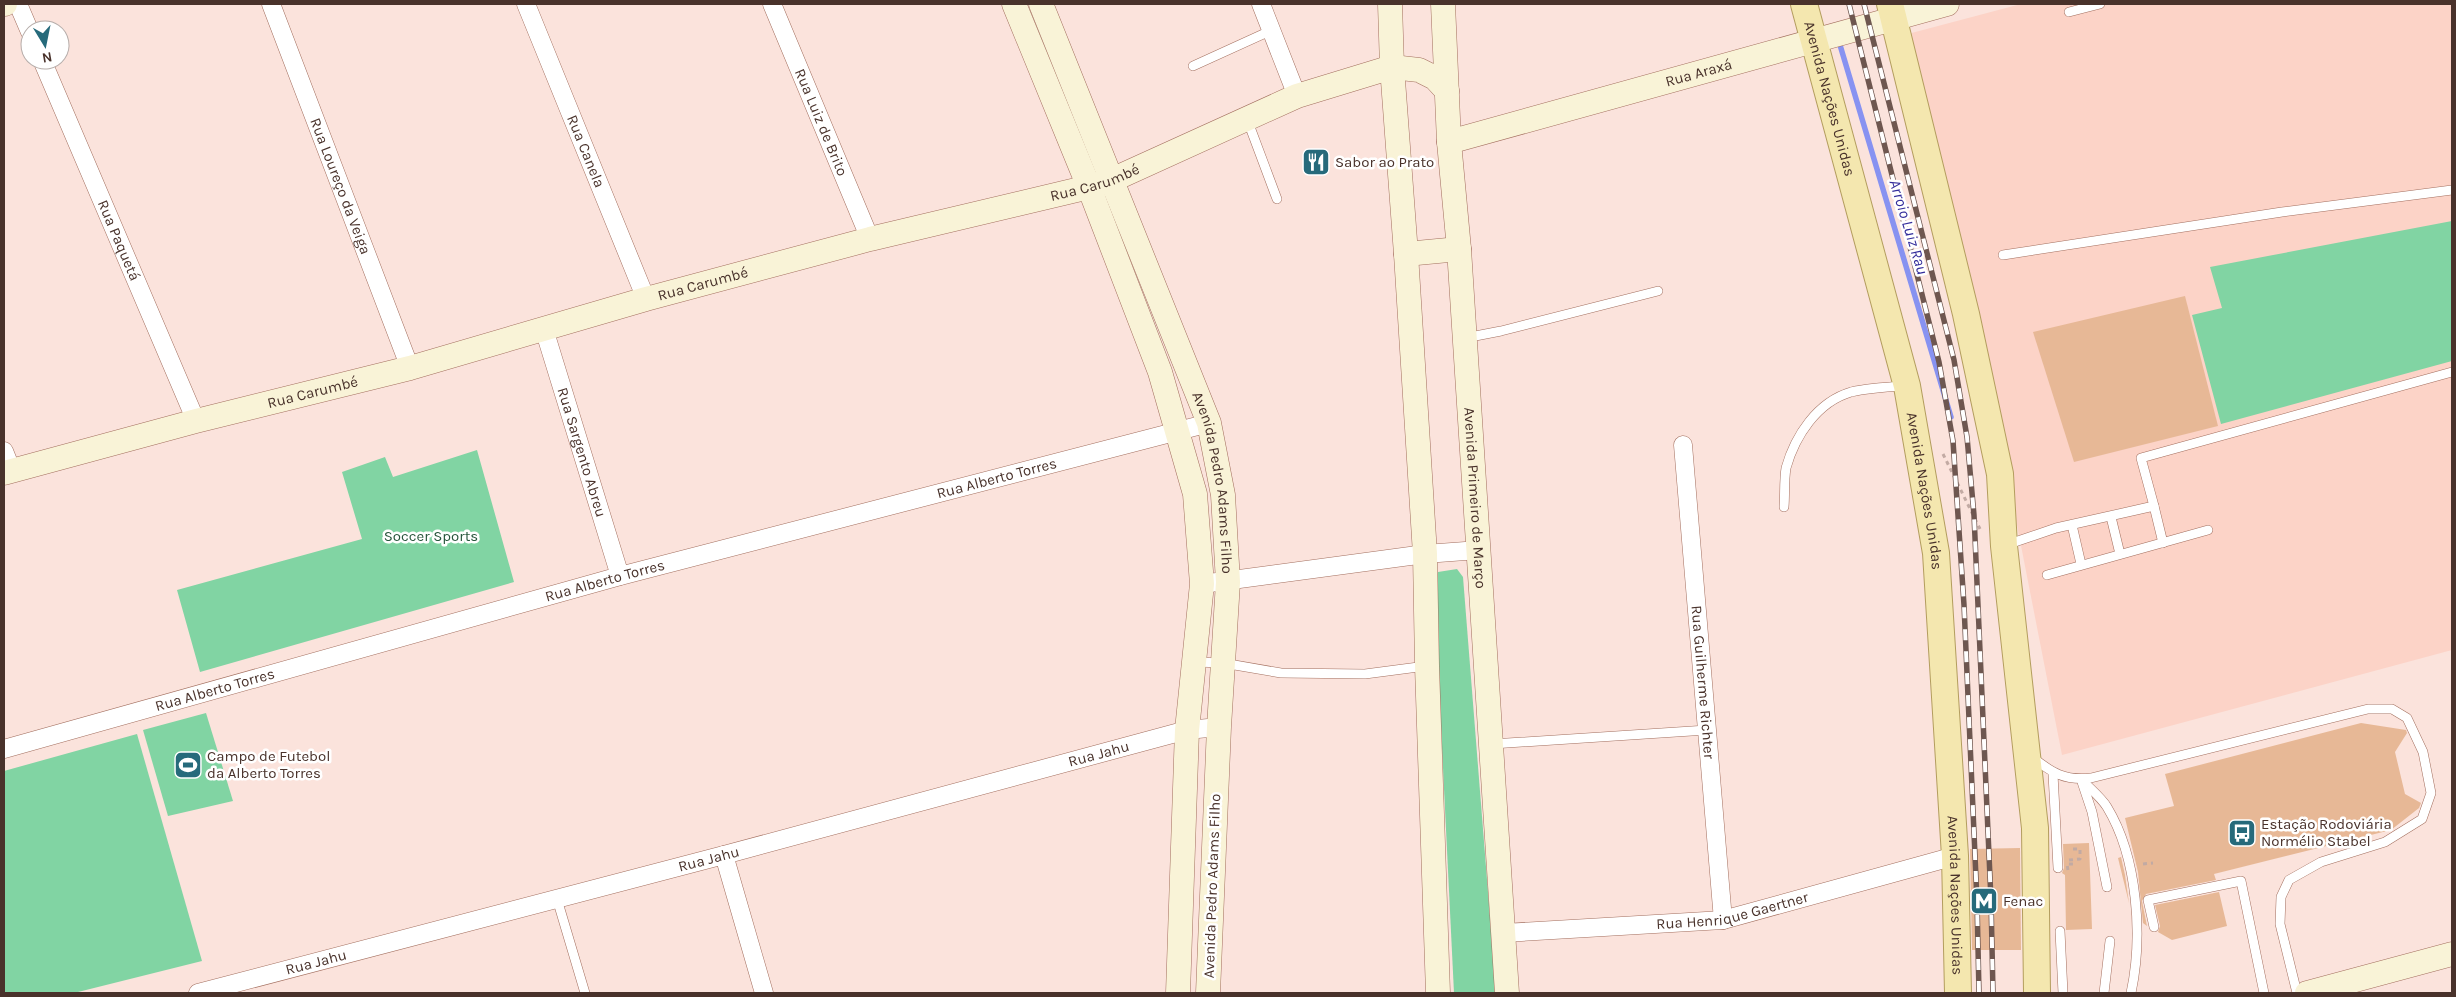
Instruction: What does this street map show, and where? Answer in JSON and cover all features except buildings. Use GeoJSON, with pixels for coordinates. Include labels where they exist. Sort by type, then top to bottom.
{"type":"FeatureCollection","features":[{"type":"Feature","properties":{"kind":"main road","name":"Avenida Pedro Adams Filho"},"geometry":{"type":"LineString","coordinates":[[1014,4],[1089,187],[1160,372],[1196,494],[1202,584],[1187,730],[1178,993]]}},
{"type":"Feature","properties":{"kind":"main road","name":"Avenida Pedro Adams Filho"},"geometry":{"type":"LineString","coordinates":[[1040,4],[1209,423],[1223,495],[1228,582],[1219,727],[1208,993]]}},
{"type":"Feature","properties":{"kind":"main road"},"geometry":{"type":"LineString","coordinates":[[1390,4],[1392,67],[1425,554],[1438,993]]}},
{"type":"Feature","properties":{"kind":"main road","name":"Avenida Primeiro de Março"},"geometry":{"type":"LineString","coordinates":[[1443,4],[1449,142],[1459,249],[1507,993]]}},
{"type":"Feature","properties":{"kind":"main road","name":"Avenida Nações Unidas"},"geometry":{"type":"LineString","coordinates":[[1804,4],[1907,386],[1936,553],[1955,856],[1958,993]]}},
{"type":"Feature","properties":{"kind":"main road","name":"Rua Araxá"},"geometry":{"type":"LineString","coordinates":[[1449,142],[1814,41],[1892,12],[1947,4]]}},
{"type":"Feature","properties":{"kind":"main road"},"geometry":{"type":"LineString","coordinates":[[1892,12],[1966,314],[2000,474],[2004,546],[2028,754],[2034,828],[2037,993]]}},
{"type":"Feature","properties":{"kind":"main road","name":"Rua Carumbé"},"geometry":{"type":"LineString","coordinates":[[6,465],[196,421],[410,368],[646,299],[870,239],[1089,187],[1112,180],[1297,96],[1392,67]]}},
{"type":"Feature","properties":{"kind":"main road"},"geometry":{"type":"LineString","coordinates":[[1392,67],[1419,70],[1434,78],[1447,91]]}},
{"type":"Feature","properties":{"kind":"main road"},"geometry":{"type":"LineString","coordinates":[[1406,254],[1459,249]]}},
{"type":"Feature","properties":{"kind":"main road"},"geometry":{"type":"LineString","coordinates":[[2307,993],[2341,989],[2452,954]]}},
{"type":"Feature","properties":{"kind":"street"},"geometry":{"type":"LineString","coordinates":[[18,4],[25,20]]}},
{"type":"Feature","properties":{"kind":"street","name":"Rua Loureço da Veiga"},"geometry":{"type":"LineString","coordinates":[[271,4],[410,368]]}},
{"type":"Feature","properties":{"kind":"street","name":"Rua Canela"},"geometry":{"type":"LineString","coordinates":[[526,4],[646,299]]}},
{"type":"Feature","properties":{"kind":"street","name":"Rua Luiz de Brito"},"geometry":{"type":"LineString","coordinates":[[772,4],[870,239]]}},
{"type":"Feature","properties":{"kind":"street"},"geometry":{"type":"LineString","coordinates":[[1261,4],[1297,96]]}},
{"type":"Feature","properties":{"kind":"street","name":"Rua Paquetá"},"geometry":{"type":"LineString","coordinates":[[46,70],[196,421]]}},
{"type":"Feature","properties":{"kind":"street","name":"Rua Sargento Abreu"},"geometry":{"type":"LineString","coordinates":[[544,329],[620,576]]}},
{"type":"Feature","properties":{"kind":"street","name":"Rua Alberto Torres"},"geometry":{"type":"LineString","coordinates":[[4,749],[620,576],[1179,433],[1209,423]]}},
{"type":"Feature","properties":{"kind":"street","name":"Rua Guilherme Richter"},"geometry":{"type":"LineString","coordinates":[[1683,445],[1723,920]]}},
{"type":"Feature","properties":{"kind":"street"},"geometry":{"type":"LineString","coordinates":[[1202,584],[1425,554],[1479,550]]}},
{"type":"Feature","properties":{"kind":"street","name":"Rua Jahu"},"geometry":{"type":"LineString","coordinates":[[198,993],[724,855],[1187,730],[1219,727]]}},
{"type":"Feature","properties":{"kind":"street"},"geometry":{"type":"LineString","coordinates":[[724,855],[764,993]]}},
{"type":"Feature","properties":{"kind":"street","name":"Rua Henrique Gaertner"},"geometry":{"type":"LineString","coordinates":[[1503,933],[1723,920],[1955,856]]}},
{"type":"Feature","properties":{"kind":"lane"},"geometry":{"type":"LineString","coordinates":[[2069,12],[2100,4]]}},
{"type":"Feature","properties":{"kind":"lane"},"geometry":{"type":"LineString","coordinates":[[1193,66],[1272,30]]}},
{"type":"Feature","properties":{"kind":"lane"},"geometry":{"type":"LineString","coordinates":[[1246,119],[1277,199]]}},
{"type":"Feature","properties":{"kind":"lane"},"geometry":{"type":"LineString","coordinates":[[2003,255],[2282,212],[2452,190]]}},
{"type":"Feature","properties":{"kind":"lane"},"geometry":{"type":"LineString","coordinates":[[1464,338],[1501,331],[1658,291]]}},
{"type":"Feature","properties":{"kind":"lane"},"geometry":{"type":"LineString","coordinates":[[2163,543],[2141,458],[2452,372]]}},
{"type":"Feature","properties":{"kind":"lane"},"geometry":{"type":"LineString","coordinates":[[1784,507],[1786,469],[1797,439],[1816,413],[1834,399],[1851,392],[1907,386]]}},
{"type":"Feature","properties":{"kind":"lane"},"geometry":{"type":"LineString","coordinates":[[2004,546],[2072,525],[2154,506]]}},
{"type":"Feature","properties":{"kind":"lane"},"geometry":{"type":"LineString","coordinates":[[2111,517],[2120,554]]}},
{"type":"Feature","properties":{"kind":"lane"},"geometry":{"type":"LineString","coordinates":[[2072,525],[2081,564]]}},
{"type":"Feature","properties":{"kind":"lane"},"geometry":{"type":"LineString","coordinates":[[2047,575],[2208,530]]}},
{"type":"Feature","properties":{"kind":"lane"},"geometry":{"type":"LineString","coordinates":[[1195,662],[1223,663],[1281,673],[1365,674],[1427,666]]}},
{"type":"Feature","properties":{"kind":"lane"},"geometry":{"type":"LineString","coordinates":[[2028,754],[2053,774],[2081,779],[2097,778],[2368,709],[2392,709],[2407,718],[2423,752],[2431,793],[2422,819],[2386,842],[2321,862],[2288,880],[2281,898],[2280,924],[2297,993]]}},
{"type":"Feature","properties":{"kind":"lane"},"geometry":{"type":"LineString","coordinates":[[1491,744],[1707,730]]}},
{"type":"Feature","properties":{"kind":"lane"},"geometry":{"type":"LineString","coordinates":[[2053,774],[2058,868]]}},
{"type":"Feature","properties":{"kind":"lane"},"geometry":{"type":"LineString","coordinates":[[2081,779],[2092,812],[2107,887]]}},
{"type":"Feature","properties":{"kind":"lane"},"geometry":{"type":"LineString","coordinates":[[2081,779],[2106,806],[2124,843],[2132,881],[2136,926],[2137,965],[2131,993]]}},
{"type":"Feature","properties":{"kind":"lane"},"geometry":{"type":"LineString","coordinates":[[2154,927],[2148,900],[2241,880],[2264,993]]}},
{"type":"Feature","properties":{"kind":"lane"},"geometry":{"type":"LineString","coordinates":[[557,899],[585,993]]}},
{"type":"Feature","properties":{"kind":"lane"},"geometry":{"type":"LineString","coordinates":[[2060,931],[2063,993]]}},
{"type":"Feature","properties":{"kind":"lane"},"geometry":{"type":"LineString","coordinates":[[2104,993],[2110,941]]}},
{"type":"Feature","properties":{"kind":"path"},"geometry":{"type":"LineString","coordinates":[[2067,849],[2080,849],[2080,859],[2068,860]]}},
{"type":"Feature","properties":{"kind":"path"},"geometry":{"type":"LineString","coordinates":[[2068,860],[2076,864]]}},
{"type":"Feature","properties":{"kind":"path"},"geometry":{"type":"LineString","coordinates":[[2068,860],[2068,870]]}},
{"type":"Feature","properties":{"kind":"shaded area"},"geometry":{"type":"Polygon","coordinates":[[[2021,4],[2452,4],[2452,650],[2062,755],[2006,469],[1904,35],[2021,4]]]}},
{"type":"Feature","properties":{"kind":"green space"},"geometry":{"type":"Polygon","coordinates":[[[2452,221],[2452,361],[2221,424],[2192,315],[2222,308],[2210,267],[2452,221]]]}},
{"type":"Feature","properties":{"kind":"green space","name":"Soccer Sports"},"geometry":{"type":"Polygon","coordinates":[[[477,450],[514,582],[200,672],[177,590],[362,539],[342,472],[385,457],[393,477],[477,450]]]}},
{"type":"Feature","properties":{"kind":"green space"},"geometry":{"type":"Polygon","coordinates":[[[1457,569],[1463,577],[1496,993],[1454,993],[1434,584],[1438,572],[1457,569]]]}},
{"type":"Feature","properties":{"kind":"green space","name":"Campo de Futebol da Alberto Torres"},"geometry":{"type":"Polygon","coordinates":[[[206,713],[233,801],[168,816],[143,730],[206,713]]]}},
{"type":"Feature","properties":{"kind":"green space"},"geometry":{"type":"Polygon","coordinates":[[[137,734],[202,961],[74,993],[4,993],[4,771],[137,734]]]}},
{"type":"Feature","properties":{"kind":"waterway","name":"Arroio Luiz Rau"},"geometry":{"type":"LineString","coordinates":[[1840,45],[1951,417]]}},
{"type":"Feature","properties":{"kind":"railway"},"geometry":{"type":"LineString","coordinates":[[1849,4],[1939,362],[1953,441],[1964,605],[1977,901],[1979,993]]}},
{"type":"Feature","properties":{"kind":"railway"},"geometry":{"type":"LineString","coordinates":[[1864,4],[1954,360],[1967,437],[1974,515],[1991,900],[1993,993]]}},
{"type":"Feature","properties":{"kind":"place","name":"Sabor ao Prato"},"geometry":{"type":"Point","coordinates":[1316,162]}},
{"type":"Feature","properties":{"kind":"place","name":"Campo de Futebol da Alberto Torres"},"geometry":{"type":"Point","coordinates":[188,765]}},
{"type":"Feature","properties":{"kind":"place","name":"Estação Rodoviária Normélio Stabel"},"geometry":{"type":"Point","coordinates":[2242,833]}},
{"type":"Feature","properties":{"kind":"place","name":"Fenac"},"geometry":{"type":"Point","coordinates":[1984,901]}}]}
